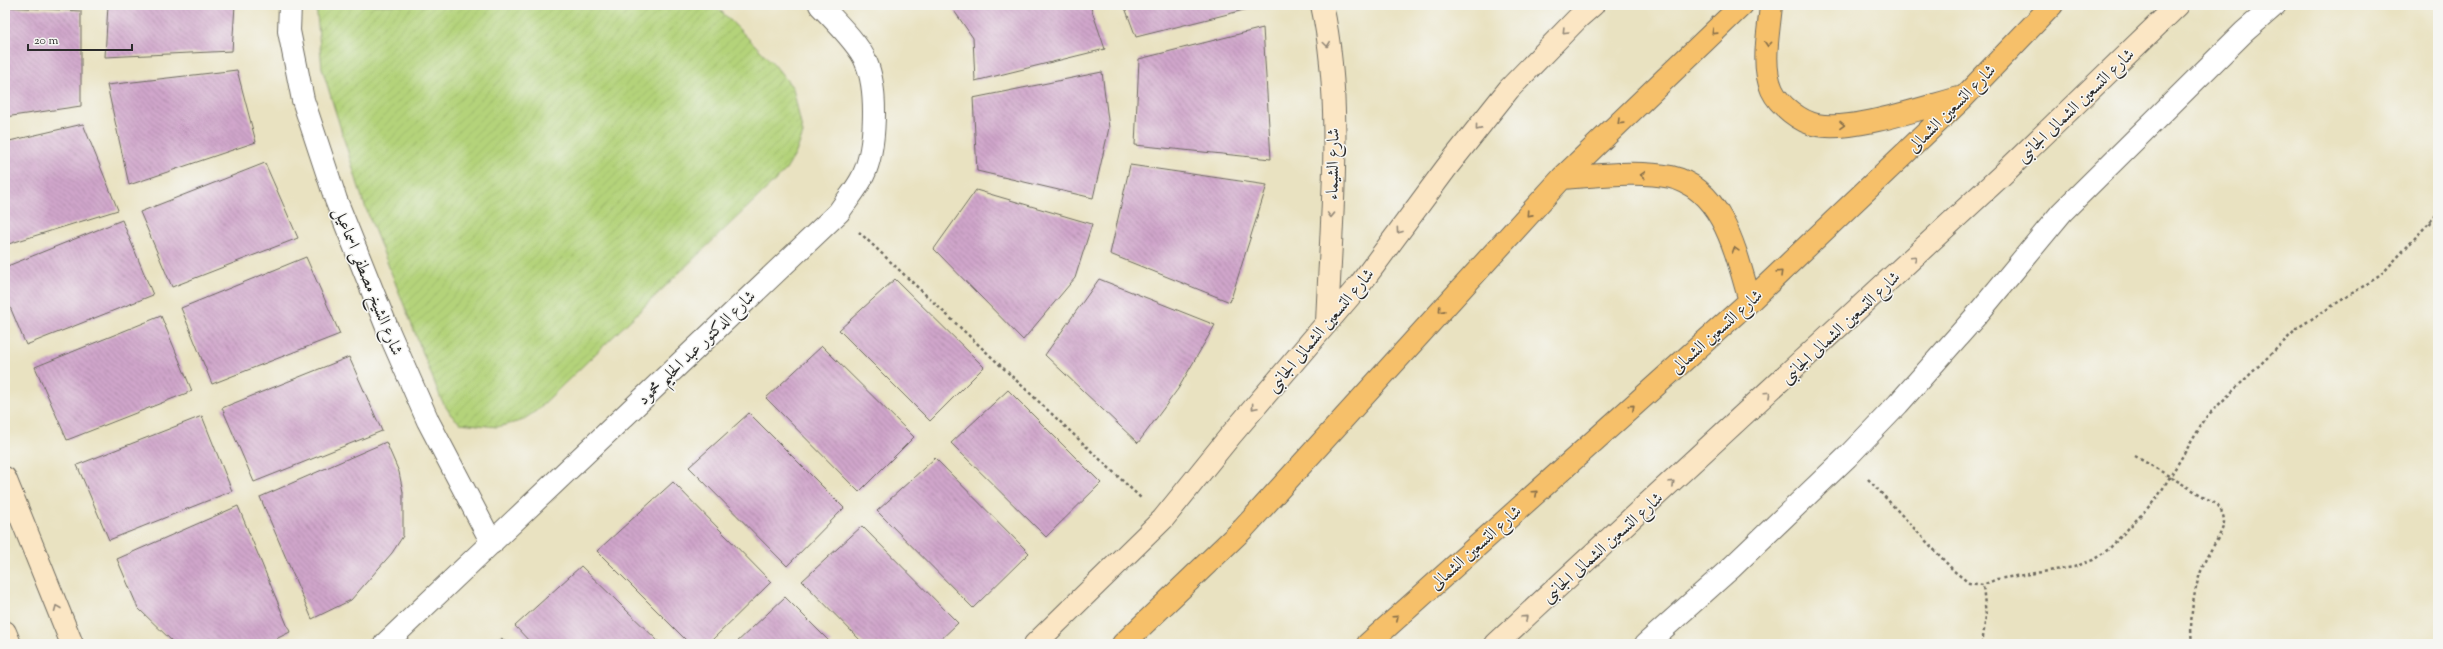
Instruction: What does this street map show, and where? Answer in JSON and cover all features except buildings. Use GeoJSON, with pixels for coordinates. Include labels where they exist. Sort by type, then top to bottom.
{"type":"FeatureCollection","features":[{"type":"Feature","properties":{"kind":"main road"},"geometry":{"type":"LineString","coordinates":[[1123,644],[1243,529],[1562,178],[1742,5]]}},
{"type":"Feature","properties":{"kind":"main road"},"geometry":{"type":"LineString","coordinates":[[1771,5],[1767,60],[1772,90],[1791,112],[1816,125],[1851,125],[1964,97]]}},
{"type":"Feature","properties":{"kind":"main road","name":"شارع التسعين الشمالى"},"geometry":{"type":"LineString","coordinates":[[1368,644],[1750,301],[1964,97],[2052,5]]}},
{"type":"Feature","properties":{"kind":"main road"},"geometry":{"type":"LineString","coordinates":[[1562,178],[1639,175],[1671,177],[1698,190],[1719,213],[1733,244],[1750,301]]}},
{"type":"Feature","properties":{"kind":"street","name":"شارع الشيخ مصطفى اسماعيل"},"geometry":{"type":"LineString","coordinates":[[290,5],[289,31],[303,100],[336,200],[388,330],[428,421],[492,542]]}},
{"type":"Feature","properties":{"kind":"street","name":"شارع الدكتور عبد الحليم محمود"},"geometry":{"type":"LineString","coordinates":[[385,644],[839,212],[863,176],[873,132],[874,100],[866,61],[841,28],[820,5]]}},
{"type":"Feature","properties":{"kind":"street","name":"شارع التسعين الشمالى الجانبى"},"geometry":{"type":"LineString","coordinates":[[1035,644],[1163,520],[1230,435],[1361,283],[1447,167],[1509,90],[1578,18],[1593,5]]}},
{"type":"Feature","properties":{"kind":"street","name":"شارع التسعين الشمالى الجانبى"},"geometry":{"type":"LineString","coordinates":[[1496,644],[1702,456],[2002,176],[2178,5]]}},
{"type":"Feature","properties":{"kind":"street"},"geometry":{"type":"LineString","coordinates":[[1646,644],[1731,568],[1847,457],[1976,316],[2062,212],[2244,32],[2275,5]]}},
{"type":"Feature","properties":{"kind":"street","name":"شارع الشيماء"},"geometry":{"type":"LineString","coordinates":[[1323,6],[1332,91],[1333,175],[1327,323]]}},
{"type":"Feature","properties":{"kind":"street"},"geometry":{"type":"LineString","coordinates":[[5,478],[72,644]]}},
{"type":"Feature","properties":{"kind":"street"},"geometry":{"type":"LineString","coordinates":[[5,632],[10,644]]}},
{"type":"Feature","properties":{"kind":"path"},"geometry":{"type":"LineString","coordinates":[[839,212],[1163,520]]}},
{"type":"Feature","properties":{"kind":"path"},"geometry":{"type":"LineString","coordinates":[[1847,457],[1954,571],[1969,583],[1983,585],[1998,579],[2055,571],[2093,560],[2125,535],[2157,498],[2207,416],[2299,327],[2381,275],[2438,213]]}},
{"type":"Feature","properties":{"kind":"path"},"geometry":{"type":"LineString","coordinates":[[2429,223],[2438,229]]}},
{"type":"Feature","properties":{"kind":"path"},"geometry":{"type":"LineString","coordinates":[[2135,456],[2218,505],[2223,513],[2224,523],[2204,562],[2195,596],[2191,630],[2192,644]]}},
{"type":"Feature","properties":{"kind":"path"},"geometry":{"type":"LineString","coordinates":[[1982,644],[1986,616],[1983,585]]}},
{"type":"Feature","properties":{"kind":"green space"},"geometry":{"type":"Polygon","coordinates":[[[316,5],[715,5],[773,63],[793,88],[803,134],[795,155],[786,170],[536,411],[521,421],[497,427],[460,423],[451,415],[441,399],[363,201],[322,68],[316,5]]]}}]}
